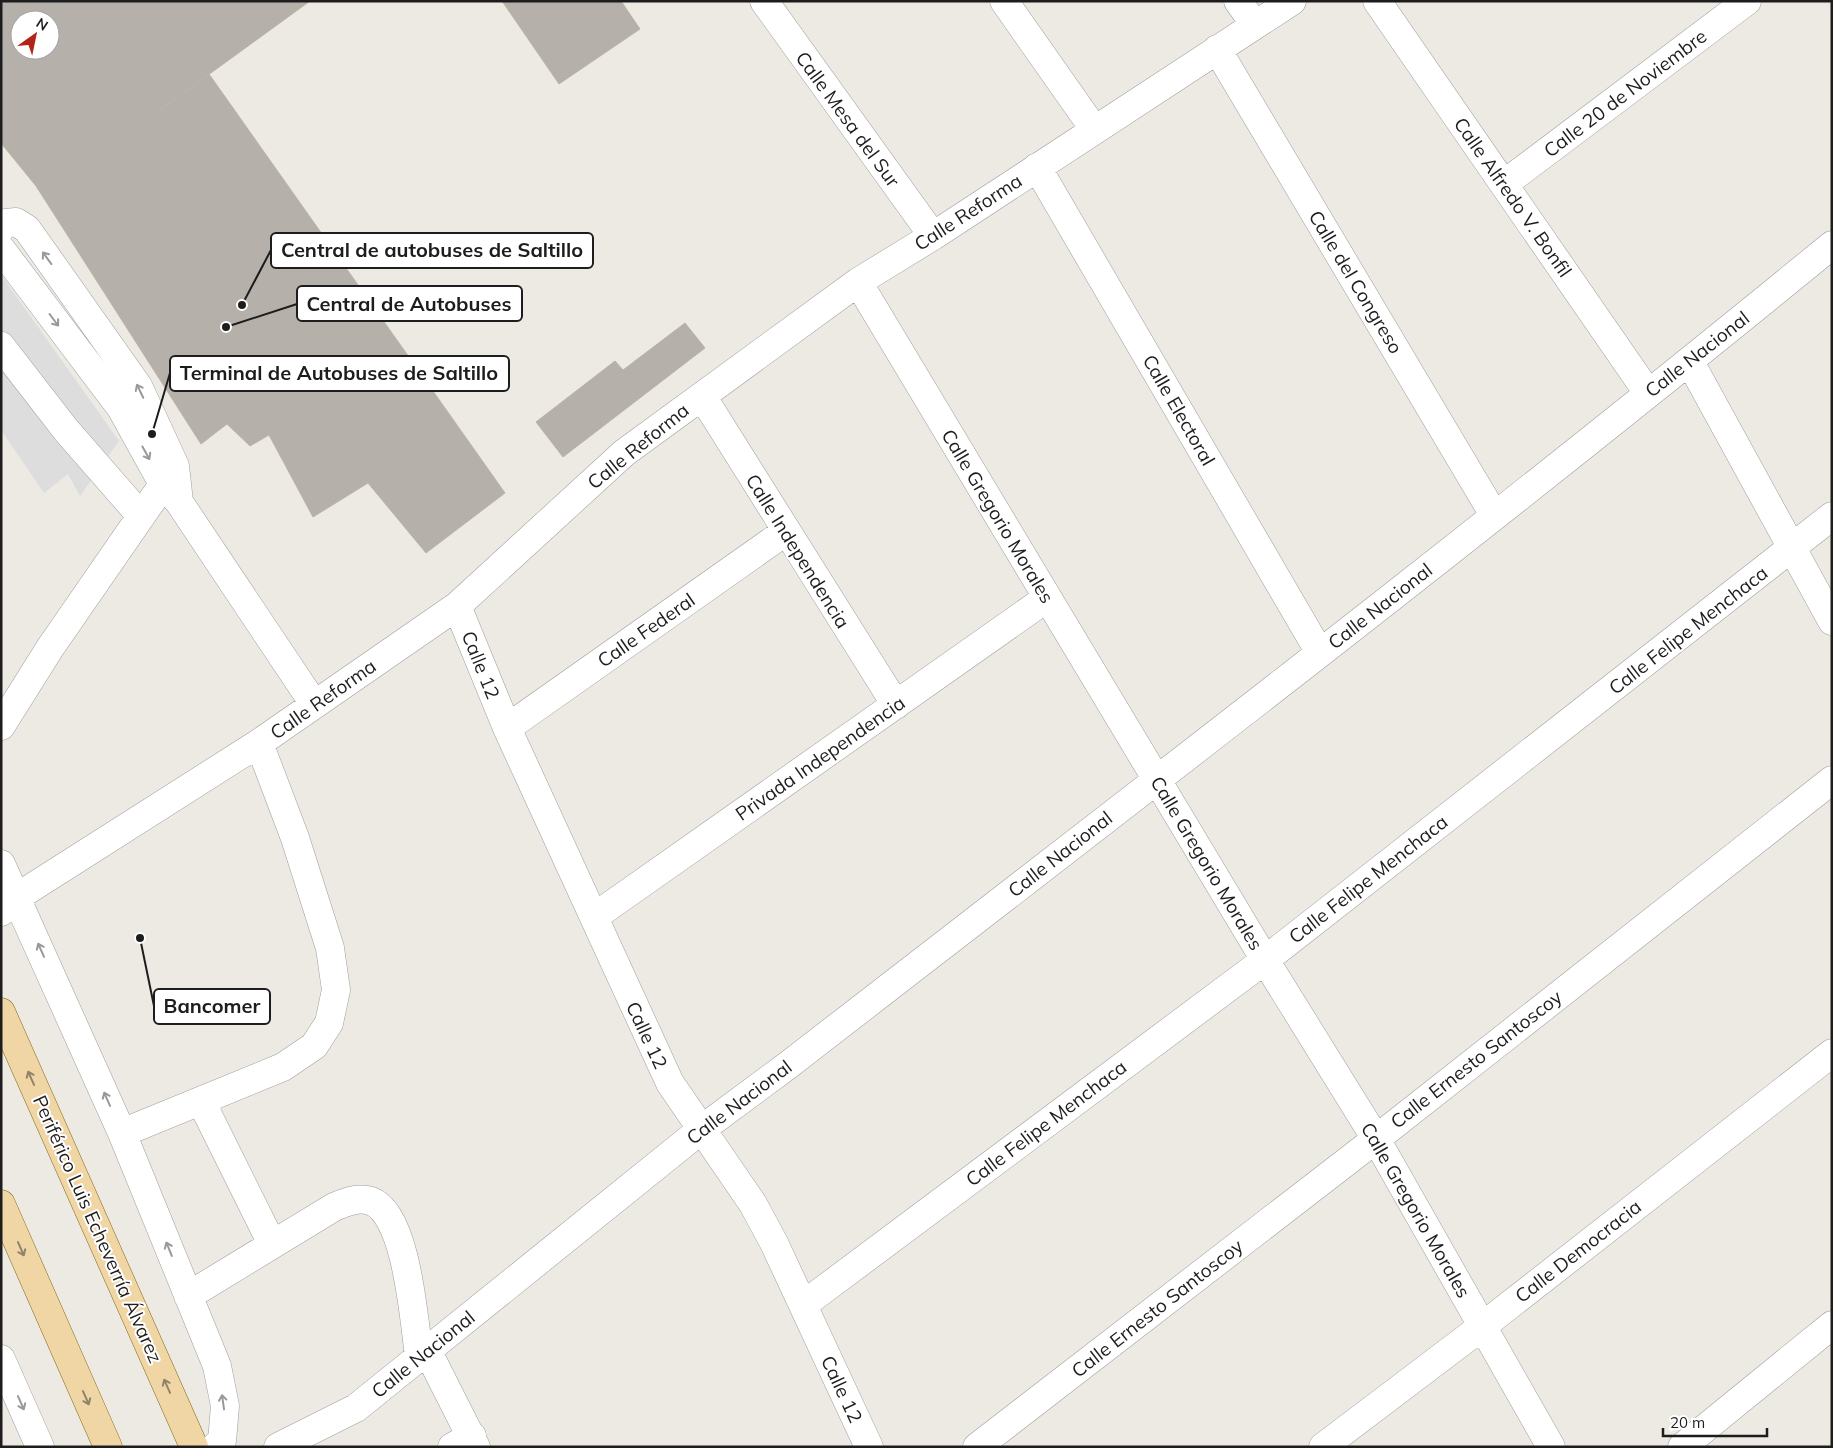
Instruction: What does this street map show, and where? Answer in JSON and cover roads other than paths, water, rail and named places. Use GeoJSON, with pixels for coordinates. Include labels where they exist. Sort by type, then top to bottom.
{"type":"FeatureCollection","features":[{"type":"Feature","properties":{"kind":"main road","name":"Periférico Luis Echeverría Álvarez"},"geometry":{"type":"LineString","coordinates":[[1,1012],[194,1447]]}},
{"type":"Feature","properties":{"kind":"main road"},"geometry":{"type":"LineString","coordinates":[[1,1204],[108,1447]]}},
{"type":"Feature","properties":{"kind":"street","name":"Calle Mesa del Sur"},"geometry":{"type":"LineString","coordinates":[[764,1],[933,236]]}},
{"type":"Feature","properties":{"kind":"street"},"geometry":{"type":"LineString","coordinates":[[1004,1],[1094,129]]}},
{"type":"Feature","properties":{"kind":"street"},"geometry":{"type":"LineString","coordinates":[[1238,1],[1255,26]]}},
{"type":"Feature","properties":{"kind":"street","name":"Calle Reforma"},"geometry":{"type":"LineString","coordinates":[[7,901],[259,743],[457,606],[624,452],[858,282],[933,236],[1292,1]]}},
{"type":"Feature","properties":{"kind":"street","name":"Calle Alfredo V. Bonfil"},"geometry":{"type":"LineString","coordinates":[[1377,1],[1648,393]]}},
{"type":"Feature","properties":{"kind":"street","name":"Calle 20 de Noviembre"},"geometry":{"type":"LineString","coordinates":[[1504,184],[1747,1]]}},
{"type":"Feature","properties":{"kind":"street","name":"Calle del Congreso"},"geometry":{"type":"LineString","coordinates":[[1217,49],[1494,515]]}},
{"type":"Feature","properties":{"kind":"street","name":"Calle Electoral"},"geometry":{"type":"LineString","coordinates":[[1038,167],[1320,653]]}},
{"type":"Feature","properties":{"kind":"street"},"geometry":{"type":"LineString","coordinates":[[1,228],[6,224],[16,222],[27,229],[138,386],[173,484]]}},
{"type":"Feature","properties":{"kind":"street","name":"Calle Nacional"},"geometry":{"type":"LineString","coordinates":[[278,1447],[356,1408],[702,1129],[803,1054],[1320,653],[1648,393],[1690,362],[1832,245]]}},
{"type":"Feature","properties":{"kind":"street"},"geometry":{"type":"LineString","coordinates":[[1,249],[121,408],[173,484],[314,704]]}},
{"type":"Feature","properties":{"kind":"street","name":"Calle Gregorio Morales"},"geometry":{"type":"LineString","coordinates":[[858,282],[1265,960],[1376,1139],[1484,1325],[1551,1447]]}},
{"type":"Feature","properties":{"kind":"street"},"geometry":{"type":"LineString","coordinates":[[1,346],[66,430],[141,516]]}},
{"type":"Feature","properties":{"kind":"street"},"geometry":{"type":"LineString","coordinates":[[1690,362],[1832,622]]}},
{"type":"Feature","properties":{"kind":"street","name":"Calle Independencia"},"geometry":{"type":"LineString","coordinates":[[702,396],[785,532],[896,705]]}},
{"type":"Feature","properties":{"kind":"street"},"geometry":{"type":"LineString","coordinates":[[1,726],[50,648],[141,516],[173,484]]}},
{"type":"Feature","properties":{"kind":"street","name":"Calle Felipe Menchaca"},"geometry":{"type":"LineString","coordinates":[[803,1305],[1265,960],[1832,516]]}},
{"type":"Feature","properties":{"kind":"street","name":"Calle Federal"},"geometry":{"type":"LineString","coordinates":[[507,728],[785,532]]}},
{"type":"Feature","properties":{"kind":"street","name":"Privada Independencia"},"geometry":{"type":"LineString","coordinates":[[594,917],[1047,598]]}},
{"type":"Feature","properties":{"kind":"street","name":"Calle 12"},"geometry":{"type":"LineString","coordinates":[[457,606],[507,728],[670,1082],[753,1204],[803,1305],[869,1447]]}},
{"type":"Feature","properties":{"kind":"street"},"geometry":{"type":"LineString","coordinates":[[122,1133],[283,1067],[314,1046],[329,1023],[336,990],[330,948],[295,838],[259,743]]}},
{"type":"Feature","properties":{"kind":"street","name":"Calle Ernesto Santoscoy"},"geometry":{"type":"LineString","coordinates":[[977,1447],[1376,1139],[1832,780]]}},
{"type":"Feature","properties":{"kind":"street"},"geometry":{"type":"LineString","coordinates":[[1,864],[7,901],[122,1133],[217,1366],[224,1406],[222,1441],[215,1447]]}},
{"type":"Feature","properties":{"kind":"street","name":"Calle Democracia"},"geometry":{"type":"LineString","coordinates":[[1323,1447],[1484,1325],[1832,1053]]}},
{"type":"Feature","properties":{"kind":"street"},"geometry":{"type":"LineString","coordinates":[[201,1101],[272,1244]]}},
{"type":"Feature","properties":{"kind":"street"},"geometry":{"type":"LineString","coordinates":[[188,1296],[334,1207],[352,1199],[370,1201],[381,1207],[392,1221],[402,1246],[423,1353],[467,1443]]}},
{"type":"Feature","properties":{"kind":"street"},"geometry":{"type":"LineString","coordinates":[[1682,1447],[1832,1325]]}},
{"type":"Feature","properties":{"kind":"street"},"geometry":{"type":"LineString","coordinates":[[1,1359],[40,1447]]}},
{"type":"Feature","properties":{"kind":"place","name":"Central de autobuses de Saltillo"},"geometry":{"type":"Point","coordinates":[242,305]}},
{"type":"Feature","properties":{"kind":"place","name":"Central de Autobuses"},"geometry":{"type":"Point","coordinates":[226,327]}},
{"type":"Feature","properties":{"kind":"place","name":"Terminal de Autobuses de Saltillo"},"geometry":{"type":"Point","coordinates":[152,434]}},
{"type":"Feature","properties":{"kind":"place","name":"Bancomer"},"geometry":{"type":"Point","coordinates":[140,938]}}]}
